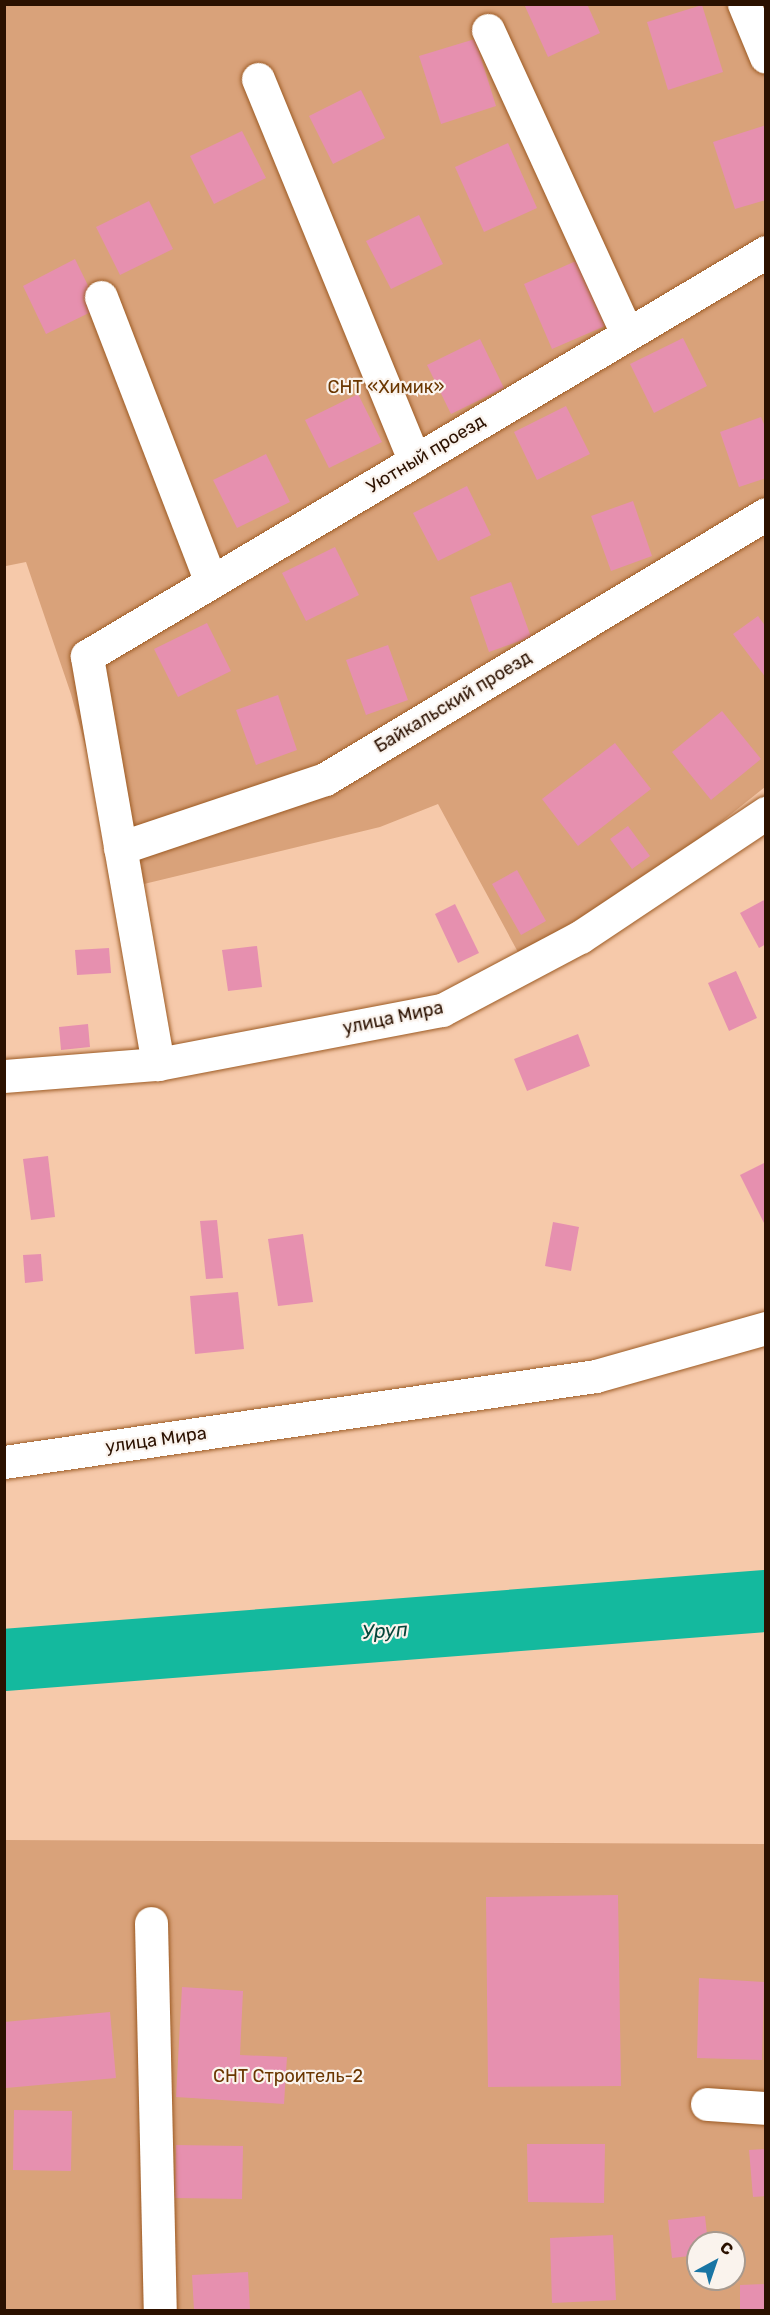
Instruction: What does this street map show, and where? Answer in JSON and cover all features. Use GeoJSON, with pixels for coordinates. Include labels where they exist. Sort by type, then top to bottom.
{"type":"FeatureCollection","features":[{"type":"Feature","properties":{"kind":"street"},"geometry":{"type":"LineString","coordinates":[[744,4],[765,57]]}},
{"type":"Feature","properties":{"kind":"street"},"geometry":{"type":"LineString","coordinates":[[488,30],[627,334]]}},
{"type":"Feature","properties":{"kind":"street"},"geometry":{"type":"LineString","coordinates":[[258,80],[415,461]]}},
{"type":"Feature","properties":{"kind":"street","name":"Уютный проезд"},"geometry":{"type":"LineString","coordinates":[[120,848],[87,656],[765,252]]}},
{"type":"Feature","properties":{"kind":"street"},"geometry":{"type":"LineString","coordinates":[[101,297],[211,582]]}},
{"type":"Feature","properties":{"kind":"street","name":"Байкальский проезд"},"geometry":{"type":"LineString","coordinates":[[120,848],[325,779],[765,514]]}},
{"type":"Feature","properties":{"kind":"street","name":"улица Мира"},"geometry":{"type":"LineString","coordinates":[[4,1076],[158,1064],[442,1010],[580,937],[765,813]]}},
{"type":"Feature","properties":{"kind":"street"},"geometry":{"type":"LineString","coordinates":[[120,848],[158,1064]]}},
{"type":"Feature","properties":{"kind":"street","name":"улица Мира"},"geometry":{"type":"LineString","coordinates":[[4,1462],[596,1376],[765,1328]]}},
{"type":"Feature","properties":{"kind":"street"},"geometry":{"type":"LineString","coordinates":[[151,1923],[160,2310]]}},
{"type":"Feature","properties":{"kind":"street"},"geometry":{"type":"LineString","coordinates":[[707,2104],[765,2108]]}},
{"type":"Feature","properties":{"kind":"green space","name":"СНТ «Химик»"},"geometry":{"type":"Polygon","coordinates":[[[4,5],[765,5],[765,787],[665,867],[519,954],[438,804],[380,827],[119,890],[108,829],[71,694],[26,562],[6,566],[5,563],[4,5]]]}},
{"type":"Feature","properties":{"kind":"green space","name":"СНТ Строитель-2"},"geometry":{"type":"Polygon","coordinates":[[[4,1840],[765,1844],[765,2310],[5,2310],[4,1840]]]}},
{"type":"Feature","properties":{"kind":"building"},"geometry":{"type":"Polygon","coordinates":[[[524,4],[587,4],[600,33],[548,57],[524,4]]]}},
{"type":"Feature","properties":{"kind":"building"},"geometry":{"type":"Polygon","coordinates":[[[702,5],[723,72],[668,90],[647,22],[702,5]]]}},
{"type":"Feature","properties":{"kind":"building"},"geometry":{"type":"Polygon","coordinates":[[[475,39],[496,106],[441,124],[419,56],[475,39]]]}},
{"type":"Feature","properties":{"kind":"building"},"geometry":{"type":"Polygon","coordinates":[[[361,90],[385,138],[333,164],[309,116],[361,90]]]}},
{"type":"Feature","properties":{"kind":"building"},"geometry":{"type":"Polygon","coordinates":[[[766,125],[766,200],[735,209],[713,142],[766,125]]]}},
{"type":"Feature","properties":{"kind":"building"},"geometry":{"type":"Polygon","coordinates":[[[242,131],[266,178],[214,204],[190,156],[242,131]]]}},
{"type":"Feature","properties":{"kind":"building"},"geometry":{"type":"Polygon","coordinates":[[[508,143],[537,208],[484,232],[455,167],[508,143]]]}},
{"type":"Feature","properties":{"kind":"building"},"geometry":{"type":"Polygon","coordinates":[[[149,201],[173,249],[120,275],[96,227],[149,201]]]}},
{"type":"Feature","properties":{"kind":"building"},"geometry":{"type":"Polygon","coordinates":[[[419,215],[443,264],[391,289],[366,241],[419,215]]]}},
{"type":"Feature","properties":{"kind":"building"},"geometry":{"type":"Polygon","coordinates":[[[75,259],[99,308],[46,334],[23,286],[75,259]]]}},
{"type":"Feature","properties":{"kind":"building"},"geometry":{"type":"Polygon","coordinates":[[[576,261],[605,326],[552,349],[524,284],[576,261]]]}},
{"type":"Feature","properties":{"kind":"building"},"geometry":{"type":"Polygon","coordinates":[[[683,338],[707,386],[654,413],[630,364],[683,338]]]}},
{"type":"Feature","properties":{"kind":"building"},"geometry":{"type":"Polygon","coordinates":[[[480,339],[504,388],[451,414],[427,365],[480,339]]]}},
{"type":"Feature","properties":{"kind":"building"},"geometry":{"type":"Polygon","coordinates":[[[358,394],[382,442],[329,468],[305,420],[358,394]]]}},
{"type":"Feature","properties":{"kind":"building"},"geometry":{"type":"Polygon","coordinates":[[[566,406],[590,454],[537,480],[514,432],[566,406]]]}},
{"type":"Feature","properties":{"kind":"building"},"geometry":{"type":"Polygon","coordinates":[[[761,417],[766,429],[766,478],[739,487],[720,432],[761,417]]]}},
{"type":"Feature","properties":{"kind":"building"},"geometry":{"type":"Polygon","coordinates":[[[266,454],[290,502],[237,528],[213,480],[266,454]]]}},
{"type":"Feature","properties":{"kind":"building"},"geometry":{"type":"Polygon","coordinates":[[[467,486],[491,535],[438,561],[413,513],[467,486]]]}},
{"type":"Feature","properties":{"kind":"building"},"geometry":{"type":"Polygon","coordinates":[[[633,501],[652,556],[611,571],[591,516],[633,501]]]}},
{"type":"Feature","properties":{"kind":"building"},"geometry":{"type":"Polygon","coordinates":[[[335,547],[359,595],[306,621],[282,573],[335,547]]]}},
{"type":"Feature","properties":{"kind":"building"},"geometry":{"type":"Polygon","coordinates":[[[511,582],[531,637],[489,652],[470,597],[511,582]]]}},
{"type":"Feature","properties":{"kind":"building"},"geometry":{"type":"Polygon","coordinates":[[[758,616],[766,627],[766,678],[733,634],[758,616]]]}},
{"type":"Feature","properties":{"kind":"building"},"geometry":{"type":"Polygon","coordinates":[[[207,623],[231,671],[178,697],[154,649],[207,623]]]}},
{"type":"Feature","properties":{"kind":"building"},"geometry":{"type":"Polygon","coordinates":[[[388,645],[408,700],[366,715],[346,660],[388,645]]]}},
{"type":"Feature","properties":{"kind":"building"},"geometry":{"type":"Polygon","coordinates":[[[278,695],[297,750],[256,765],[236,710],[278,695]]]}},
{"type":"Feature","properties":{"kind":"building"},"geometry":{"type":"Polygon","coordinates":[[[722,711],[761,759],[711,800],[672,752],[722,711]]]}},
{"type":"Feature","properties":{"kind":"building"},"geometry":{"type":"Polygon","coordinates":[[[615,743],[651,789],[578,846],[542,799],[615,743]]]}},
{"type":"Feature","properties":{"kind":"building"},"geometry":{"type":"Polygon","coordinates":[[[628,826],[650,856],[632,869],[610,839],[628,826]]]}},
{"type":"Feature","properties":{"kind":"building"},"geometry":{"type":"Polygon","coordinates":[[[517,870],[546,921],[521,935],[492,884],[517,870]]]}},
{"type":"Feature","properties":{"kind":"building"},"geometry":{"type":"Polygon","coordinates":[[[766,899],[766,944],[759,948],[740,913],[766,899]]]}},
{"type":"Feature","properties":{"kind":"building"},"geometry":{"type":"Polygon","coordinates":[[[455,904],[479,953],[458,963],[435,914],[455,904]]]}},
{"type":"Feature","properties":{"kind":"building"},"geometry":{"type":"Polygon","coordinates":[[[257,946],[262,987],[228,991],[222,950],[257,946]]]}},
{"type":"Feature","properties":{"kind":"building"},"geometry":{"type":"Polygon","coordinates":[[[109,948],[111,973],[77,975],[75,950],[109,948]]]}},
{"type":"Feature","properties":{"kind":"building"},"geometry":{"type":"Polygon","coordinates":[[[736,971],[757,1018],[729,1031],[708,983],[736,971]]]}},
{"type":"Feature","properties":{"kind":"building"},"geometry":{"type":"Polygon","coordinates":[[[88,1024],[90,1047],[61,1050],[59,1027],[88,1024]]]}},
{"type":"Feature","properties":{"kind":"building"},"geometry":{"type":"Polygon","coordinates":[[[578,1034],[590,1066],[527,1091],[514,1059],[578,1034]]]}},
{"type":"Feature","properties":{"kind":"building"},"geometry":{"type":"Polygon","coordinates":[[[48,1156],[55,1217],[31,1220],[23,1159],[48,1156]]]}},
{"type":"Feature","properties":{"kind":"building"},"geometry":{"type":"Polygon","coordinates":[[[766,1162],[766,1227],[740,1175],[766,1162]]]}},
{"type":"Feature","properties":{"kind":"building"},"geometry":{"type":"Polygon","coordinates":[[[217,1220],[223,1278],[206,1279],[200,1221],[217,1220]]]}},
{"type":"Feature","properties":{"kind":"building"},"geometry":{"type":"Polygon","coordinates":[[[553,1222],[579,1227],[571,1271],[545,1266],[553,1222]]]}},
{"type":"Feature","properties":{"kind":"building"},"geometry":{"type":"Polygon","coordinates":[[[303,1234],[313,1302],[278,1306],[268,1239],[303,1234]]]}},
{"type":"Feature","properties":{"kind":"building"},"geometry":{"type":"Polygon","coordinates":[[[41,1254],[43,1281],[25,1283],[23,1255],[41,1254]]]}},
{"type":"Feature","properties":{"kind":"building"},"geometry":{"type":"Polygon","coordinates":[[[238,1292],[244,1349],[195,1354],[190,1296],[238,1292]]]}},
{"type":"Feature","properties":{"kind":"building"},"geometry":{"type":"Polygon","coordinates":[[[618,1895],[621,2086],[488,2087],[486,1897],[618,1895]]]}},
{"type":"Feature","properties":{"kind":"building"},"geometry":{"type":"Polygon","coordinates":[[[699,1978],[764,1982],[762,2060],[697,2058],[699,1978]]]}},
{"type":"Feature","properties":{"kind":"building"},"geometry":{"type":"Polygon","coordinates":[[[182,1987],[243,1991],[240,2055],[287,2057],[284,2104],[176,2097],[182,1987]]]}},
{"type":"Feature","properties":{"kind":"building"},"geometry":{"type":"Polygon","coordinates":[[[110,2012],[116,2078],[6,2088],[4,2022],[110,2012]]]}},
{"type":"Feature","properties":{"kind":"building"},"geometry":{"type":"Polygon","coordinates":[[[14,2110],[72,2111],[71,2171],[13,2170],[14,2110]]]}},
{"type":"Feature","properties":{"kind":"building"},"geometry":{"type":"Polygon","coordinates":[[[527,2144],[605,2144],[604,2203],[528,2202],[527,2144]]]}},
{"type":"Feature","properties":{"kind":"building"},"geometry":{"type":"Polygon","coordinates":[[[176,2145],[243,2146],[242,2199],[175,2198],[176,2145]]]}},
{"type":"Feature","properties":{"kind":"building"},"geometry":{"type":"Polygon","coordinates":[[[766,2149],[766,2196],[753,2197],[749,2150],[766,2149]]]}},
{"type":"Feature","properties":{"kind":"building"},"geometry":{"type":"Polygon","coordinates":[[[705,2216],[707,2231],[686,2231],[686,2256],[672,2258],[668,2220],[705,2216]]]}},
{"type":"Feature","properties":{"kind":"building"},"geometry":{"type":"Polygon","coordinates":[[[613,2235],[616,2300],[552,2303],[550,2238],[613,2235]]]}},
{"type":"Feature","properties":{"kind":"building"},"geometry":{"type":"Polygon","coordinates":[[[248,2272],[250,2310],[194,2310],[192,2275],[248,2272]]]}},
{"type":"Feature","properties":{"kind":"building"},"geometry":{"type":"Polygon","coordinates":[[[766,2284],[766,2310],[740,2310],[740,2291],[746,2291],[746,2285],[766,2284]]]}},
{"type":"Feature","properties":{"kind":"waterway","name":"Уруп"},"geometry":{"type":"LineString","coordinates":[[4,1660],[766,1601]]}}]}
